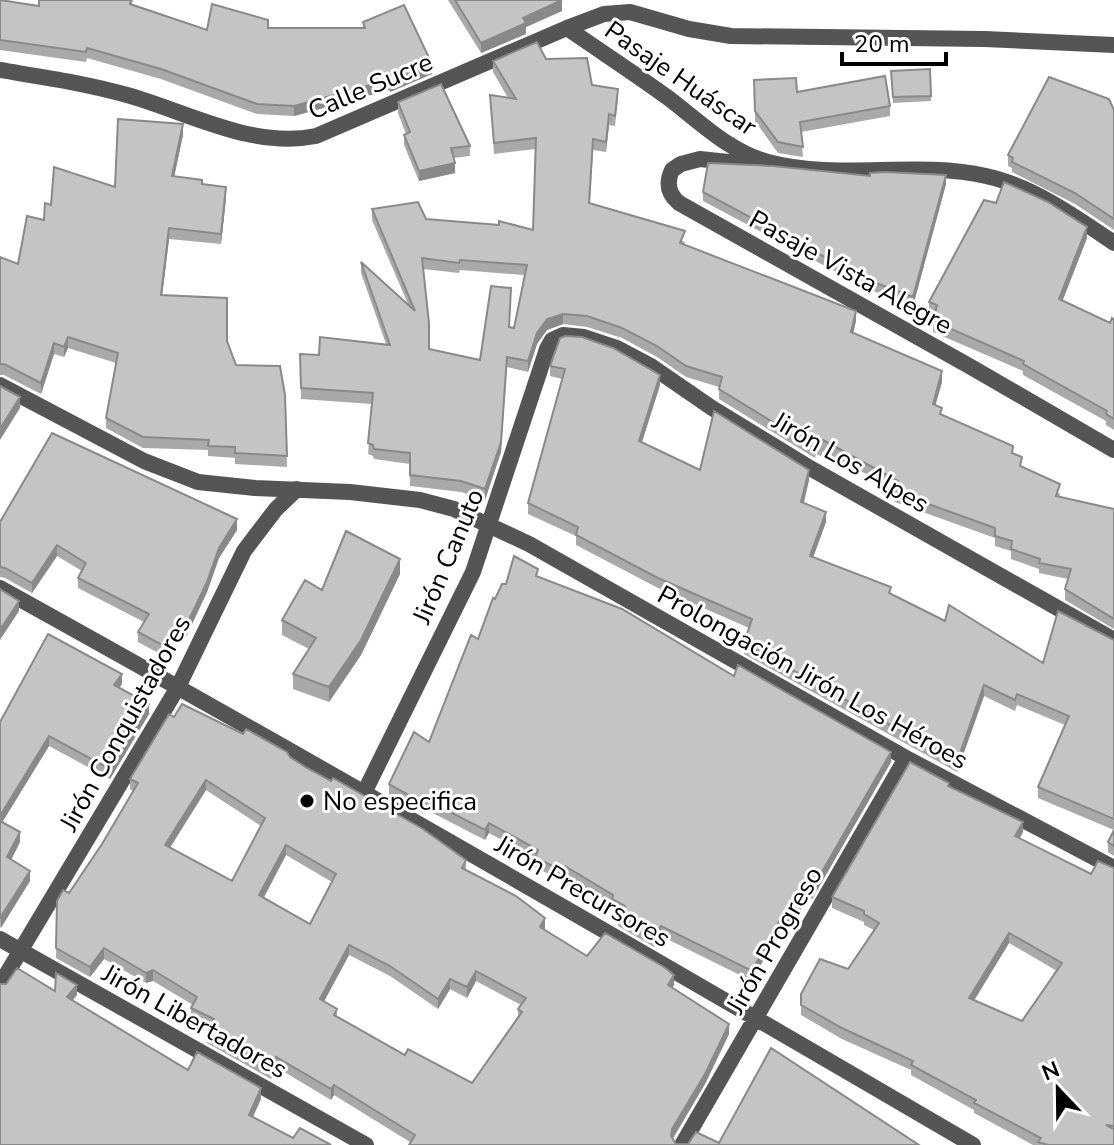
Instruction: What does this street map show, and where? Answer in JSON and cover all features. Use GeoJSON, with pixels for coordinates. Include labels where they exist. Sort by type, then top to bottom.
{"type":"FeatureCollection","features":[{"type":"Feature","properties":{"kind":"street","name":"Calle Sucre"},"geometry":{"type":"LineString","coordinates":[[0,70],[128,95],[252,136],[298,140],[333,130],[604,14],[630,12],[689,29],[731,36],[985,39],[1114,45]]}},
{"type":"Feature","properties":{"kind":"street","name":"Pasaje Huáscar"},"geometry":{"type":"LineString","coordinates":[[567,28],[717,136],[766,162],[817,169],[962,172],[987,176],[1029,191],[1114,243]]}},
{"type":"Feature","properties":{"kind":"street","name":"Pasaje Vista Alegre"},"geometry":{"type":"LineString","coordinates":[[766,162],[692,160],[672,170],[668,186],[679,203],[1114,450]]}},
{"type":"Feature","properties":{"kind":"street","name":"Jirón Canuto"},"geometry":{"type":"LineString","coordinates":[[364,793],[473,572],[547,349],[552,340],[563,335]]}},
{"type":"Feature","properties":{"kind":"street","name":"Jirón Los Alpes"},"geometry":{"type":"LineString","coordinates":[[563,335],[601,341],[651,366],[712,408],[810,468],[1114,640]]}},
{"type":"Feature","properties":{"kind":"street","name":"Prolongación Jirón Los Héroes"},"geometry":{"type":"LineString","coordinates":[[0,385],[144,461],[198,482],[350,492],[420,500],[454,509],[529,544],[906,758],[1114,868]]}},
{"type":"Feature","properties":{"kind":"street","name":"Jirón Conquistadores"},"geometry":{"type":"LineString","coordinates":[[0,985],[178,687],[244,551],[276,509],[297,489]]}},
{"type":"Feature","properties":{"kind":"street","name":"Jirón Precursores"},"geometry":{"type":"LineString","coordinates":[[0,588],[364,793],[973,1145]]}},
{"type":"Feature","properties":{"kind":"street","name":"Jirón Progreso"},"geometry":{"type":"LineString","coordinates":[[682,1145],[906,758]]}},
{"type":"Feature","properties":{"kind":"street","name":"Jirón Libertadores"},"geometry":{"type":"LineString","coordinates":[[0,939],[366,1145]]}},
{"type":"Feature","properties":{"kind":"building"},"geometry":{"type":"Polygon","coordinates":[[[0,0],[39,6],[39,0],[131,0],[130,4],[207,30],[212,4],[268,20],[268,28],[365,28],[363,22],[404,5],[432,64],[390,82],[294,106],[257,104],[161,69],[87,48],[86,52],[0,40],[0,0]]]}},
{"type":"Feature","properties":{"kind":"building"},"geometry":{"type":"Polygon","coordinates":[[[455,0],[562,0],[523,18],[526,23],[481,43],[455,0]]]}},
{"type":"Feature","properties":{"kind":"building"},"geometry":{"type":"Polygon","coordinates":[[[537,42],[546,59],[587,58],[592,85],[618,89],[615,116],[609,114],[606,142],[593,139],[589,203],[685,231],[680,243],[856,311],[851,332],[942,371],[933,404],[942,408],[940,414],[1013,446],[1012,453],[1022,457],[1020,466],[1060,484],[1056,496],[1114,509],[1114,619],[1065,589],[1071,569],[1039,563],[1040,559],[1011,549],[1012,541],[995,536],[995,528],[895,492],[898,481],[823,440],[821,445],[816,443],[815,448],[719,389],[722,377],[686,366],[622,328],[587,316],[563,314],[547,319],[537,333],[528,361],[507,357],[501,442],[485,489],[461,481],[410,475],[410,453],[374,449],[368,443],[373,393],[301,388],[300,354],[319,355],[320,337],[390,345],[361,262],[415,311],[372,209],[418,202],[426,219],[499,225],[499,221],[533,230],[536,138],[494,143],[490,95],[516,99],[493,61],[537,42]],[[422,258],[429,349],[480,360],[491,286],[511,288],[509,327],[514,328],[527,265],[460,260],[459,263],[422,258]]]}},
{"type":"Feature","properties":{"kind":"building"},"geometry":{"type":"Polygon","coordinates":[[[930,69],[931,96],[893,97],[891,71],[930,69]]]}},
{"type":"Feature","properties":{"kind":"building"},"geometry":{"type":"Polygon","coordinates":[[[885,76],[890,106],[800,122],[803,147],[778,142],[755,111],[754,80],[796,78],[797,92],[885,76]]]}},
{"type":"Feature","properties":{"kind":"building"},"geometry":{"type":"Polygon","coordinates":[[[1049,77],[1109,99],[1114,110],[1114,219],[1075,193],[1012,162],[1013,158],[1008,155],[1049,77]]]}},
{"type":"Feature","properties":{"kind":"building"},"geometry":{"type":"Polygon","coordinates":[[[441,84],[470,146],[451,148],[455,163],[419,171],[404,135],[410,132],[398,102],[441,84]]]}},
{"type":"Feature","properties":{"kind":"building"},"geometry":{"type":"Polygon","coordinates":[[[118,119],[183,124],[172,176],[226,187],[221,234],[169,228],[161,295],[227,298],[227,341],[236,365],[280,366],[285,395],[287,456],[235,453],[235,447],[208,446],[209,440],[143,437],[106,418],[118,353],[68,337],[64,347],[54,343],[41,383],[0,364],[0,257],[18,264],[27,216],[44,220],[45,203],[51,205],[54,167],[115,187],[118,119]]]}},
{"type":"Feature","properties":{"kind":"building"},"geometry":{"type":"Polygon","coordinates":[[[708,163],[870,176],[870,173],[885,172],[946,175],[913,297],[868,280],[703,192],[708,163]]]}},
{"type":"Feature","properties":{"kind":"building"},"geometry":{"type":"Polygon","coordinates":[[[1004,182],[1048,202],[1087,227],[1059,299],[1110,323],[1112,318],[1114,320],[1114,419],[1106,414],[1107,411],[1023,364],[1024,361],[933,321],[937,305],[929,302],[984,200],[996,203],[1004,182]]]}},
{"type":"Feature","properties":{"kind":"building"},"geometry":{"type":"Polygon","coordinates":[[[582,337],[613,348],[660,375],[639,441],[700,470],[714,411],[809,470],[801,502],[826,512],[810,556],[891,587],[889,593],[945,621],[949,605],[1043,663],[1058,611],[1114,640],[1114,819],[1038,787],[1069,716],[1017,694],[1015,700],[984,685],[957,762],[744,643],[752,619],[658,578],[576,535],[578,527],[528,503],[565,369],[550,366],[560,338],[582,337]]]}},
{"type":"Feature","properties":{"kind":"building"},"geometry":{"type":"Polygon","coordinates":[[[0,386],[20,397],[0,429],[0,386]]]}},
{"type":"Feature","properties":{"kind":"building"},"geometry":{"type":"Polygon","coordinates":[[[52,433],[237,519],[219,548],[186,626],[179,622],[164,646],[138,632],[149,614],[78,578],[86,563],[57,545],[32,583],[0,567],[0,522],[52,433]]]}},
{"type":"Feature","properties":{"kind":"building"},"geometry":{"type":"Polygon","coordinates":[[[346,531],[400,559],[361,640],[329,687],[293,674],[316,638],[282,620],[305,580],[322,590],[346,531]]]}},
{"type":"Feature","properties":{"kind":"building"},"geometry":{"type":"Polygon","coordinates":[[[514,556],[538,569],[536,576],[622,609],[734,676],[738,665],[891,752],[812,889],[808,887],[787,923],[781,918],[752,971],[661,926],[654,936],[618,915],[625,906],[612,899],[613,895],[565,866],[562,871],[535,857],[538,850],[489,823],[485,830],[425,799],[423,803],[389,784],[414,732],[429,742],[471,635],[478,639],[493,598],[502,584],[506,584],[514,556]]]}},
{"type":"Feature","properties":{"kind":"building"},"geometry":{"type":"Polygon","coordinates":[[[0,589],[19,601],[0,630],[0,589]]]}},
{"type":"Feature","properties":{"kind":"building"},"geometry":{"type":"Polygon","coordinates":[[[48,634],[122,674],[114,685],[149,704],[110,769],[49,736],[0,816],[0,722],[48,634]]]}},
{"type":"Feature","properties":{"kind":"building"},"geometry":{"type":"Polygon","coordinates":[[[182,704],[243,734],[246,729],[287,752],[307,768],[331,781],[333,778],[423,829],[466,860],[462,868],[516,896],[545,918],[540,927],[587,956],[605,933],[674,975],[668,985],[729,1024],[705,1074],[672,1129],[671,1136],[676,1144],[688,1144],[696,1132],[719,1143],[771,1048],[919,1145],[409,1145],[415,1135],[334,1085],[331,1089],[276,1057],[271,1068],[207,1032],[214,1019],[191,1008],[197,997],[153,970],[146,973],[104,948],[90,967],[56,948],[57,901],[63,890],[69,893],[102,844],[138,783],[130,779],[169,714],[174,717],[182,704]],[[206,780],[165,845],[232,881],[265,818],[206,780]],[[286,845],[259,895],[310,924],[336,874],[286,845]],[[349,945],[320,999],[337,1009],[334,1015],[405,1055],[408,1049],[472,1083],[522,1012],[518,1009],[526,998],[476,971],[467,987],[450,979],[438,999],[390,966],[349,945]]]}},
{"type":"Feature","properties":{"kind":"building"},"geometry":{"type":"Polygon","coordinates":[[[910,762],[949,783],[948,786],[1023,822],[1015,836],[1091,874],[1098,861],[1114,868],[1114,1126],[1106,1125],[1114,1129],[1114,1145],[1048,1145],[1038,1142],[1041,1138],[974,1103],[976,1100],[911,1065],[913,1061],[801,1005],[801,994],[820,959],[848,969],[879,923],[864,911],[832,897],[910,762]],[[1009,933],[969,998],[1022,1021],[1062,963],[1009,933]]]}},
{"type":"Feature","properties":{"kind":"building"},"geometry":{"type":"Polygon","coordinates":[[[0,821],[20,832],[7,857],[30,871],[0,918],[0,821]]]}},
{"type":"Feature","properties":{"kind":"building"},"geometry":{"type":"Polygon","coordinates":[[[1114,830],[1114,846],[1108,842],[1114,830]]]}},
{"type":"Feature","properties":{"kind":"building"},"geometry":{"type":"Polygon","coordinates":[[[17,968],[55,991],[56,973],[77,985],[67,997],[188,1070],[197,1052],[261,1088],[249,1115],[293,1138],[300,1128],[331,1145],[0,1145],[0,984],[6,984],[17,968]]]}},
{"type":"Feature","properties":{"kind":"place","name":"No especifica"},"geometry":{"type":"Point","coordinates":[307,801]}}]}
